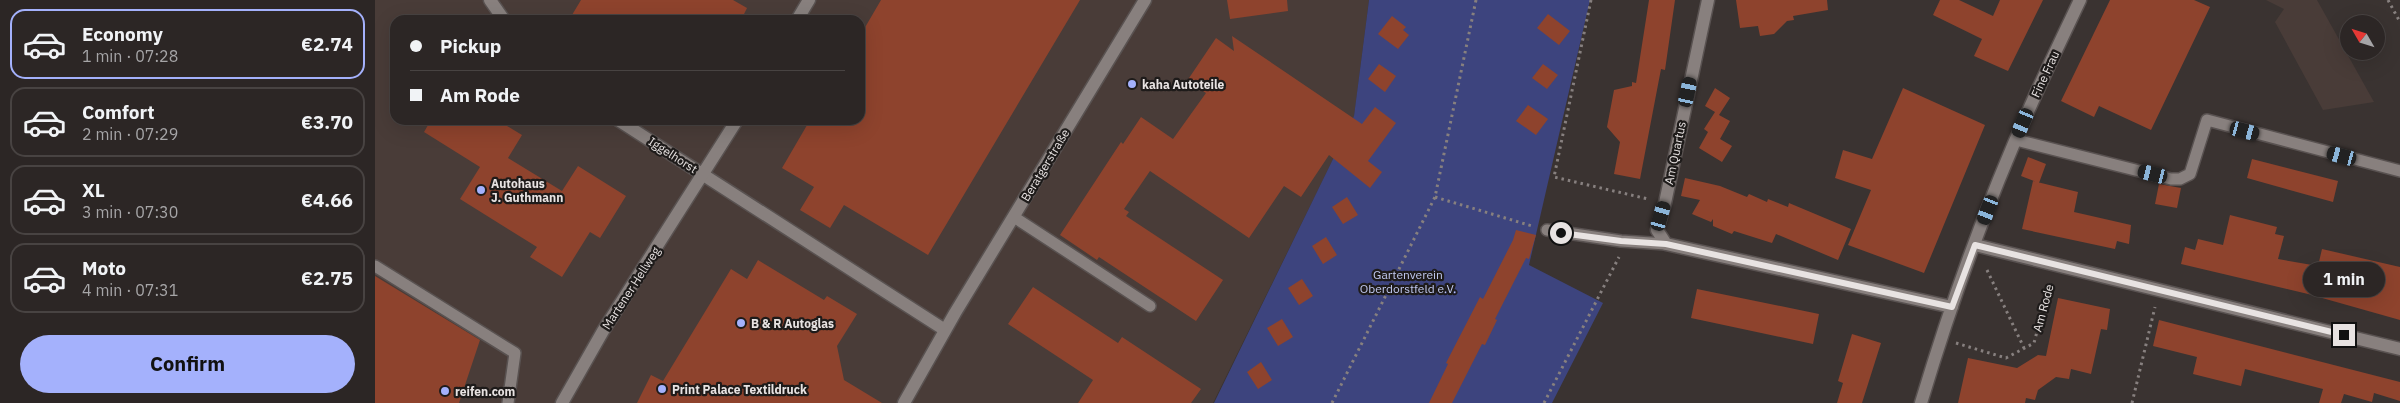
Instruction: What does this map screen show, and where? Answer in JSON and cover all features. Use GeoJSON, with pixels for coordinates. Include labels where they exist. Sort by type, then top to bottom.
{"type":"FeatureCollection","features":[{"type":"Feature","properties":{"kind":"street"},"geometry":{"type":"LineString","coordinates":[[490,0],[500,15]]}},
{"type":"Feature","properties":{"kind":"street"},"geometry":{"type":"LineString","coordinates":[[800,15],[809,0]]}},
{"type":"Feature","properties":{"kind":"street","name":"Beratgerstraße"},"geometry":{"type":"LineString","coordinates":[[904,403],[945,330],[1145,0]]}},
{"type":"Feature","properties":{"kind":"street","name":"Am Quartus"},"geometry":{"type":"LineString","coordinates":[[1666,244],[1657,230],[1665,203],[1708,0]]}},
{"type":"Feature","properties":{"kind":"street","name":"Fine Frau"},"geometry":{"type":"LineString","coordinates":[[1921,403],[1952,307],[2016,140],[2080,0]]}},
{"type":"Feature","properties":{"kind":"street","name":"Iggelhorst"},"geometry":{"type":"LineString","coordinates":[[626,125],[703,175]]}},
{"type":"Feature","properties":{"kind":"street","name":"Martener Hellweg"},"geometry":{"type":"LineString","coordinates":[[562,403],[603,331],[734,125]]}},
{"type":"Feature","properties":{"kind":"street"},"geometry":{"type":"LineString","coordinates":[[703,175],[945,330]]}},
{"type":"Feature","properties":{"kind":"street"},"geometry":{"type":"LineString","coordinates":[[1666,244],[1952,307]]}},
{"type":"Feature","properties":{"kind":"street"},"geometry":{"type":"LineString","coordinates":[[1975,245],[2400,349]]}},
{"type":"Feature","properties":{"kind":"lane"},"geometry":{"type":"LineString","coordinates":[[2016,140],[2171,179],[2179,179],[2191,174],[2207,120],[2400,171]]}},
{"type":"Feature","properties":{"kind":"lane"},"geometry":{"type":"LineString","coordinates":[[1014,217],[1150,306]]}},
{"type":"Feature","properties":{"kind":"lane"},"geometry":{"type":"LineString","coordinates":[[1547,230],[1621,241],[1666,244]]}},
{"type":"Feature","properties":{"kind":"lane"},"geometry":{"type":"LineString","coordinates":[[375,266],[515,353],[508,403]]}},
{"type":"Feature","properties":{"kind":"path"},"geometry":{"type":"LineString","coordinates":[[1332,403],[1435,198],[1476,0]]}},
{"type":"Feature","properties":{"kind":"path"},"geometry":{"type":"LineString","coordinates":[[1591,0],[1554,177],[1653,200]]}},
{"type":"Feature","properties":{"kind":"path"},"geometry":{"type":"LineString","coordinates":[[2388,0],[2400,22]]}},
{"type":"Feature","properties":{"kind":"path"},"geometry":{"type":"LineString","coordinates":[[1435,198],[1547,230]]}},
{"type":"Feature","properties":{"kind":"path"},"geometry":{"type":"LineString","coordinates":[[1544,403],[1618,260],[1621,241]]}},
{"type":"Feature","properties":{"kind":"path"},"geometry":{"type":"LineString","coordinates":[[1953,343],[2007,358],[2024,348],[1987,270]]}},
{"type":"Feature","properties":{"kind":"path","name":"Am Rode"},"geometry":{"type":"LineString","coordinates":[[2024,348],[2034,343],[2051,277]]}},
{"type":"Feature","properties":{"kind":"path"},"geometry":{"type":"LineString","coordinates":[[2132,403],[2156,301]]}},
{"type":"Feature","properties":{"kind":"shaded area"},"geometry":{"type":"Polygon","coordinates":[[[375,0],[1369,0],[1354,117],[1213,403],[375,403],[375,0]]]}},
{"type":"Feature","properties":{"kind":"shaded area"},"geometry":{"type":"Polygon","coordinates":[[[2266,0],[2317,0],[2340,41],[2340,60],[2351,60],[2374,102],[2323,110],[2275,22],[2284,9],[2266,0]]]}},
{"type":"Feature","properties":{"kind":"green space","name":"Gartenverein Oberdorstfeld e.V."},"geometry":{"type":"Polygon","coordinates":[[[1369,0],[1590,0],[1529,265],[1603,303],[1552,403],[1214,403],[1354,116],[1369,0]]]}},
{"type":"Feature","properties":{"kind":"building"},"geometry":{"type":"Polygon","coordinates":[[[581,0],[733,0],[747,8],[744,15],[572,15],[581,0]]]}},
{"type":"Feature","properties":{"kind":"building"},"geometry":{"type":"Polygon","coordinates":[[[881,0],[1080,0],[928,255],[844,205],[830,228],[800,210],[814,187],[782,168],[807,125],[865,125],[865,27],[881,0]]]}},
{"type":"Feature","properties":{"kind":"building"},"geometry":{"type":"Polygon","coordinates":[[[1227,0],[1287,0],[1288,11],[1230,19],[1227,0]]]}},
{"type":"Feature","properties":{"kind":"building"},"geometry":{"type":"Polygon","coordinates":[[[1649,0],[1675,0],[1665,70],[1661,69],[1640,179],[1614,174],[1620,142],[1607,127],[1614,90],[1632,86],[1632,82],[1636,83],[1649,0]]]}},
{"type":"Feature","properties":{"kind":"building"},"geometry":{"type":"Polygon","coordinates":[[[1736,0],[1827,0],[1828,10],[1793,16],[1794,20],[1787,21],[1774,34],[1760,36],[1758,26],[1740,28],[1736,0]]]}},
{"type":"Feature","properties":{"kind":"building"},"geometry":{"type":"Polygon","coordinates":[[[1940,0],[1959,0],[1993,16],[2000,0],[2043,0],[2008,71],[1974,56],[1982,39],[1933,15],[1940,0]]]}},
{"type":"Feature","properties":{"kind":"building"},"geometry":{"type":"Polygon","coordinates":[[[2110,0],[2194,0],[2210,7],[2151,130],[2099,106],[2094,117],[2061,101],[2110,0]]]}},
{"type":"Feature","properties":{"kind":"building"},"geometry":{"type":"Polygon","coordinates":[[[1548,14],[1570,31],[1559,45],[1537,28],[1548,14]]]}},
{"type":"Feature","properties":{"kind":"building"},"geometry":{"type":"Polygon","coordinates":[[[1392,16],[1406,27],[1403,30],[1409,35],[1398,49],[1378,34],[1392,16]]]}},
{"type":"Feature","properties":{"kind":"building"},"geometry":{"type":"Polygon","coordinates":[[[1232,36],[1362,124],[1375,107],[1396,123],[1368,161],[1382,172],[1370,188],[1329,155],[1301,197],[1284,186],[1249,238],[1150,171],[1124,209],[1129,212],[1126,216],[1223,280],[1196,321],[1099,257],[1097,260],[1060,235],[1121,142],[1123,144],[1141,117],[1173,139],[1206,93],[1187,81],[1216,38],[1234,51],[1232,36]]]}},
{"type":"Feature","properties":{"kind":"building"},"geometry":{"type":"Polygon","coordinates":[[[1379,64],[1396,76],[1385,92],[1368,79],[1379,64]]]}},
{"type":"Feature","properties":{"kind":"building"},"geometry":{"type":"Polygon","coordinates":[[[1543,64],[1558,75],[1547,89],[1532,78],[1543,64]]]}},
{"type":"Feature","properties":{"kind":"building"},"geometry":{"type":"Polygon","coordinates":[[[1715,88],[1730,98],[1719,115],[1730,121],[1720,139],[1732,146],[1722,162],[1699,148],[1708,132],[1704,129],[1715,112],[1705,106],[1715,88]]]}},
{"type":"Feature","properties":{"kind":"building"},"geometry":{"type":"Polygon","coordinates":[[[1903,88],[1985,125],[1924,273],[1848,245],[1871,190],[1835,178],[1843,150],[1872,159],[1903,88]]]}},
{"type":"Feature","properties":{"kind":"building"},"geometry":{"type":"Polygon","coordinates":[[[1528,105],[1548,119],[1536,135],[1516,121],[1528,105]]]}},
{"type":"Feature","properties":{"kind":"building"},"geometry":{"type":"Polygon","coordinates":[[[428,125],[505,125],[522,135],[508,158],[562,191],[578,166],[626,196],[600,238],[590,232],[562,277],[530,257],[537,247],[460,199],[480,167],[424,132],[428,125]]]}},
{"type":"Feature","properties":{"kind":"building"},"geometry":{"type":"Polygon","coordinates":[[[2028,157],[2046,164],[2039,183],[2021,176],[2028,157]]]}},
{"type":"Feature","properties":{"kind":"building"},"geometry":{"type":"Polygon","coordinates":[[[2252,159],[2338,181],[2333,202],[2247,178],[2252,159]]]}},
{"type":"Feature","properties":{"kind":"building"},"geometry":{"type":"Polygon","coordinates":[[[1685,178],[1720,186],[1747,197],[1749,194],[1767,202],[1768,199],[1788,207],[1789,203],[1851,229],[1838,260],[1776,234],[1772,243],[1734,231],[1732,234],[1713,226],[1713,219],[1711,222],[1692,214],[1700,200],[1681,196],[1685,178]]]}},
{"type":"Feature","properties":{"kind":"building"},"geometry":{"type":"Polygon","coordinates":[[[2033,181],[2078,192],[2074,212],[2131,225],[2129,244],[2117,241],[2115,249],[2022,229],[2033,181]]]}},
{"type":"Feature","properties":{"kind":"building"},"geometry":{"type":"Polygon","coordinates":[[[2159,184],[2181,188],[2177,208],[2155,204],[2159,184]]]}},
{"type":"Feature","properties":{"kind":"building"},"geometry":{"type":"Polygon","coordinates":[[[1347,197],[1358,215],[1343,224],[1332,207],[1347,197]]]}},
{"type":"Feature","properties":{"kind":"building"},"geometry":{"type":"Polygon","coordinates":[[[2230,215],[2277,227],[2275,234],[2284,236],[2278,259],[2318,266],[2322,249],[2400,267],[2400,320],[2308,294],[2181,264],[2185,247],[2195,250],[2198,239],[2223,245],[2230,215]]]}},
{"type":"Feature","properties":{"kind":"building"},"geometry":{"type":"Polygon","coordinates":[[[1516,230],[1536,235],[1529,259],[1526,258],[1495,319],[1497,320],[1485,345],[1482,344],[1452,403],[1429,403],[1448,364],[1446,363],[1480,297],[1483,299],[1513,240],[1516,230]]]}},
{"type":"Feature","properties":{"kind":"building"},"geometry":{"type":"Polygon","coordinates":[[[1326,237],[1337,255],[1323,264],[1312,246],[1326,237]]]}},
{"type":"Feature","properties":{"kind":"building"},"geometry":{"type":"Polygon","coordinates":[[[758,260],[824,300],[827,296],[857,314],[837,346],[844,380],[882,403],[637,403],[651,375],[663,381],[731,269],[747,279],[758,260]]]}},
{"type":"Feature","properties":{"kind":"building"},"geometry":{"type":"Polygon","coordinates":[[[375,276],[480,340],[459,403],[375,403],[375,276]]]}},
{"type":"Feature","properties":{"kind":"building"},"geometry":{"type":"Polygon","coordinates":[[[1302,279],[1313,296],[1299,305],[1288,288],[1302,279]]]}},
{"type":"Feature","properties":{"kind":"building"},"geometry":{"type":"Polygon","coordinates":[[[1033,287],[1118,343],[1122,337],[1201,389],[1191,403],[1078,403],[1093,380],[1008,324],[1033,287]]]}},
{"type":"Feature","properties":{"kind":"building"},"geometry":{"type":"Polygon","coordinates":[[[1697,289],[1819,314],[1813,344],[1691,318],[1697,289]]]}},
{"type":"Feature","properties":{"kind":"building"},"geometry":{"type":"Polygon","coordinates":[[[2058,298],[2110,309],[2107,330],[2101,329],[2091,374],[2071,369],[2069,379],[2056,377],[2038,390],[2035,400],[2026,398],[2025,403],[1958,403],[1968,358],[2017,368],[2038,355],[2046,356],[2058,298]]]}},
{"type":"Feature","properties":{"kind":"building"},"geometry":{"type":"Polygon","coordinates":[[[1282,319],[1293,337],[1278,346],[1267,328],[1282,319]]]}},
{"type":"Feature","properties":{"kind":"building"},"geometry":{"type":"Polygon","coordinates":[[[2159,320],[2400,382],[2400,401],[2374,393],[2372,402],[2344,394],[2341,403],[2319,403],[2323,389],[2245,369],[2241,386],[2193,374],[2197,357],[2153,346],[2159,320]]]}},
{"type":"Feature","properties":{"kind":"building"},"geometry":{"type":"Polygon","coordinates":[[[1852,334],[1881,343],[1862,403],[1837,403],[1843,383],[1838,381],[1852,334]]]}},
{"type":"Feature","properties":{"kind":"building"},"geometry":{"type":"Polygon","coordinates":[[[1261,362],[1272,380],[1258,389],[1247,372],[1261,362]]]}},
{"type":"Feature","properties":{"kind":"place","name":"kaha Autoteile"},"geometry":{"type":"Point","coordinates":[1132,84]}},
{"type":"Feature","properties":{"kind":"place","name":"Autohaus J. Guthmann"},"geometry":{"type":"Point","coordinates":[481,190]}},
{"type":"Feature","properties":{"kind":"place","name":"B & R Autoglas"},"geometry":{"type":"Point","coordinates":[741,323]}},
{"type":"Feature","properties":{"kind":"place","name":"Print Palace Textildruck"},"geometry":{"type":"Point","coordinates":[662,389]}},
{"type":"Feature","properties":{"kind":"place","name":"reifen.com"},"geometry":{"type":"Point","coordinates":[445,391]}},
{"type":"Feature","properties":{"kind":"route"},"geometry":{"type":"LineString","coordinates":[[1561,233],[1640,244],[1666,244],[1952,307],[1975,245],[2344,335]]}}]}
